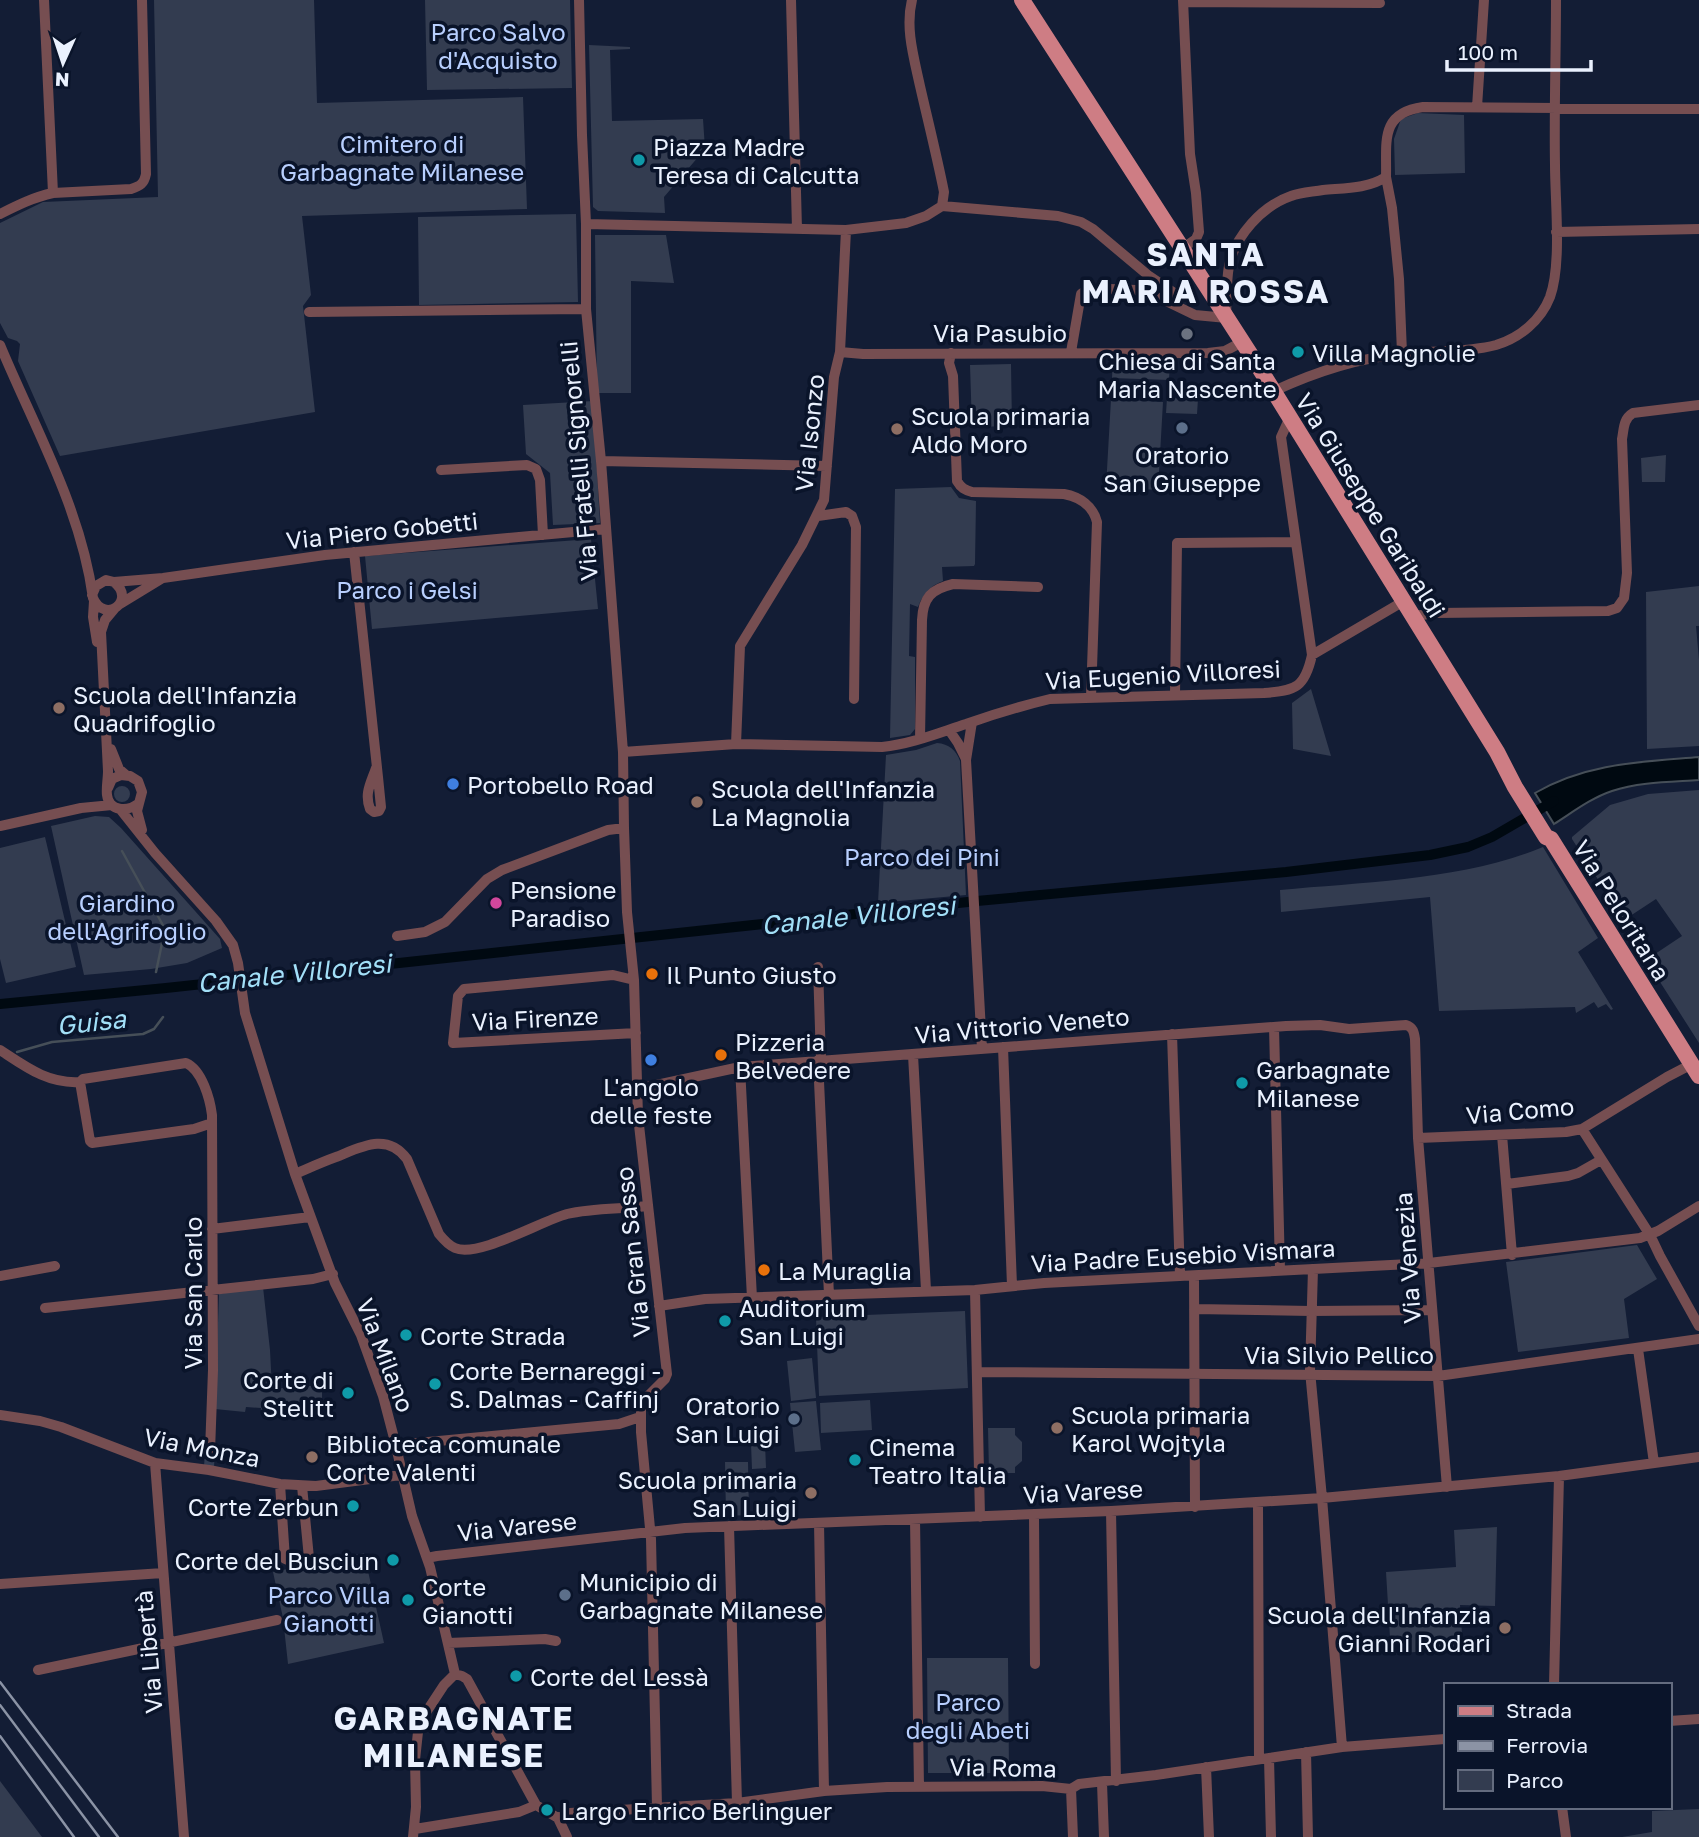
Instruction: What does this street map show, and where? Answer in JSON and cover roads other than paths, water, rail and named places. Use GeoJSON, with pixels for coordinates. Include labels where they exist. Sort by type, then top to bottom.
{"type":"FeatureCollection","features":[{"type":"Feature","properties":{"kind":"main road","name":"Via Giuseppe Garibaldi"},"geometry":{"type":"LineString","coordinates":[[1022,0],[1274,391],[1524,794]]}},
{"type":"Feature","properties":{"kind":"main road","name":"Via Peloritana"},"geometry":{"type":"LineString","coordinates":[[1524,794],[1695,1070]]}},
{"type":"Feature","properties":{"kind":"street"},"geometry":{"type":"LineString","coordinates":[[44,0],[53,193]]}},
{"type":"Feature","properties":{"kind":"street"},"geometry":{"type":"LineString","coordinates":[[0,214],[33,198],[53,193],[131,189],[144,181],[142,0]]}},
{"type":"Feature","properties":{"kind":"street","name":"Via Fratelli Signorelli"},"geometry":{"type":"LineString","coordinates":[[579,0],[586,309],[601,461],[623,752],[624,828],[632,958]]}},
{"type":"Feature","properties":{"kind":"street"},"geometry":{"type":"LineString","coordinates":[[790,0],[797,229]]}},
{"type":"Feature","properties":{"kind":"street"},"geometry":{"type":"LineString","coordinates":[[1477,107],[1484,0]]}},
{"type":"Feature","properties":{"kind":"street"},"geometry":{"type":"LineString","coordinates":[[1274,391],[1296,381],[1366,359],[1504,342],[1526,329],[1543,310],[1551,294],[1556,269],[1556,0]]}},
{"type":"Feature","properties":{"kind":"street"},"geometry":{"type":"LineString","coordinates":[[911,1],[911,36],[915,66],[944,192],[942,206]]}},
{"type":"Feature","properties":{"kind":"street"},"geometry":{"type":"LineString","coordinates":[[1183,248],[1196,239],[1199,232],[1190,154],[1183,1],[1380,3]]}},
{"type":"Feature","properties":{"kind":"street"},"geometry":{"type":"LineString","coordinates":[[1402,353],[1398,263],[1386,177],[1388,132],[1391,123],[1402,112],[1423,107],[1699,109]]}},
{"type":"Feature","properties":{"kind":"street"},"geometry":{"type":"LineString","coordinates":[[1071,352],[1081,294],[1084,292],[1099,294],[1110,289],[1136,290],[1192,314],[1227,317],[1228,272],[1232,255],[1240,239],[1260,216],[1281,200],[1297,194],[1364,186],[1386,177]]}},
{"type":"Feature","properties":{"kind":"street"},"geometry":{"type":"LineString","coordinates":[[586,225],[846,230],[906,223],[926,216],[942,206],[1058,216],[1081,222],[1093,229],[1149,276],[1177,295]]}},
{"type":"Feature","properties":{"kind":"street"},"geometry":{"type":"LineString","coordinates":[[1556,232],[1699,229]]}},
{"type":"Feature","properties":{"kind":"street","name":"Via Isonzo"},"geometry":{"type":"LineString","coordinates":[[736,744],[740,646],[783,578],[818,516],[824,500],[834,377],[840,352],[846,230]]}},
{"type":"Feature","properties":{"kind":"street"},"geometry":{"type":"LineString","coordinates":[[309,312],[586,309]]}},
{"type":"Feature","properties":{"kind":"street","name":"Via Pasubio"},"geometry":{"type":"LineString","coordinates":[[840,352],[1209,353],[1225,351],[1242,342]]}},
{"type":"Feature","properties":{"kind":"street"},"geometry":{"type":"LineString","coordinates":[[0,345],[63,490],[76,527],[96,606],[105,610],[118,606]]}},
{"type":"Feature","properties":{"kind":"street"},"geometry":{"type":"LineString","coordinates":[[954,353],[949,363],[953,376],[957,481],[963,488],[972,492],[1073,495],[1095,514],[1097,522],[1091,697]]}},
{"type":"Feature","properties":{"kind":"street"},"geometry":{"type":"LineString","coordinates":[[1414,616],[1436,613],[1608,611],[1617,608],[1624,598],[1627,573],[1623,448],[1626,419],[1633,413],[1699,405]]}},
{"type":"Feature","properties":{"kind":"street","name":"Via Eugenio Villoresi"},"geometry":{"type":"LineString","coordinates":[[623,752],[736,744],[882,747],[920,739],[1050,699],[1284,691],[1294,687],[1308,672],[1312,654],[1280,437],[1290,418]]}},
{"type":"Feature","properties":{"kind":"street"},"geometry":{"type":"LineString","coordinates":[[601,461],[827,466]]}},
{"type":"Feature","properties":{"kind":"street"},"geometry":{"type":"LineString","coordinates":[[441,470],[527,465],[536,469],[540,480],[543,535]]}},
{"type":"Feature","properties":{"kind":"street"},"geometry":{"type":"LineString","coordinates":[[818,516],[846,512],[852,516],[856,527],[854,699]]}},
{"type":"Feature","properties":{"kind":"street","name":"Via Piero Gobetti"},"geometry":{"type":"LineString","coordinates":[[114,582],[355,552],[606,529]]}},
{"type":"Feature","properties":{"kind":"street"},"geometry":{"type":"LineString","coordinates":[[1175,695],[1177,543],[1295,542]]}},
{"type":"Feature","properties":{"kind":"street"},"geometry":{"type":"LineString","coordinates":[[355,552],[376,768]]}},
{"type":"Feature","properties":{"kind":"street"},"geometry":{"type":"LineString","coordinates":[[87,569],[98,583]]}},
{"type":"Feature","properties":{"kind":"street","name":"Via Piero Gobetti"},"geometry":{"type":"LineString","coordinates":[[118,606],[163,578]]}},
{"type":"Feature","properties":{"kind":"street"},"geometry":{"type":"LineString","coordinates":[[102,666],[93,617],[93,598],[94,588],[106,580],[118,584],[123,596],[102,626],[107,791],[116,807]]}},
{"type":"Feature","properties":{"kind":"street"},"geometry":{"type":"LineString","coordinates":[[920,739],[922,608],[927,598],[942,586],[963,583],[1038,587]]}},
{"type":"Feature","properties":{"kind":"street","name":"Via Eugenio Villoresi"},"geometry":{"type":"LineString","coordinates":[[1312,654],[1404,601]]}},
{"type":"Feature","properties":{"kind":"street"},"geometry":{"type":"LineString","coordinates":[[972,722],[966,760],[982,1049]]}},
{"type":"Feature","properties":{"kind":"street"},"geometry":{"type":"LineString","coordinates":[[949,730],[966,760]]}},
{"type":"Feature","properties":{"kind":"street"},"geometry":{"type":"LineString","coordinates":[[0,826],[81,808],[130,809],[139,803],[142,795],[140,784],[119,769],[106,733]]}},
{"type":"Feature","properties":{"kind":"street"},"geometry":{"type":"LineString","coordinates":[[81,808],[107,791],[112,779],[126,775]]}},
{"type":"Feature","properties":{"kind":"street","name":"Via Milano"},"geometry":{"type":"LineString","coordinates":[[139,803],[137,816],[146,840]]}},
{"type":"Feature","properties":{"kind":"street","name":"Via Milano"},"geometry":{"type":"LineString","coordinates":[[116,807],[225,932],[233,945],[238,963],[242,1004],[295,1174],[335,1283],[373,1366],[397,1447],[412,1516],[427,1558],[455,1674]]}},
{"type":"Feature","properties":{"kind":"street"},"geometry":{"type":"LineString","coordinates":[[397,936],[425,932],[445,922],[491,875],[509,866],[608,830],[624,828]]}},
{"type":"Feature","properties":{"kind":"street","name":"Via Gran Sasso"},"geometry":{"type":"LineString","coordinates":[[632,958],[638,1116],[667,1374],[666,1379],[642,1402],[640,1417]]}},
{"type":"Feature","properties":{"kind":"street"},"geometry":{"type":"LineString","coordinates":[[818,967],[829,1295]]}},
{"type":"Feature","properties":{"kind":"street","name":"Via Firenze"},"geometry":{"type":"LineString","coordinates":[[634,980],[613,975],[464,989],[458,996],[453,1043],[636,1033]]}},
{"type":"Feature","properties":{"kind":"street","name":"Via Vittorio Veneto"},"geometry":{"type":"LineString","coordinates":[[638,1089],[740,1067],[820,1060],[1274,1027],[1320,1025],[1349,1030],[1410,1026]]}},
{"type":"Feature","properties":{"kind":"street","name":"Via Venezia"},"geometry":{"type":"LineString","coordinates":[[1410,1026],[1415,1039],[1431,1310],[1447,1487]]}},
{"type":"Feature","properties":{"kind":"street"},"geometry":{"type":"LineString","coordinates":[[1274,1027],[1280,1270]]}},
{"type":"Feature","properties":{"kind":"street"},"geometry":{"type":"LineString","coordinates":[[1172,1034],[1180,1276]]}},
{"type":"Feature","properties":{"kind":"street"},"geometry":{"type":"LineString","coordinates":[[1003,1047],[1012,1286]]}},
{"type":"Feature","properties":{"kind":"street"},"geometry":{"type":"LineString","coordinates":[[0,1050],[41,1076],[59,1081],[80,1082],[92,1143],[194,1129],[212,1123]]}},
{"type":"Feature","properties":{"kind":"street"},"geometry":{"type":"LineString","coordinates":[[912,1055],[926,1290]]}},
{"type":"Feature","properties":{"kind":"street","name":"Via San Carlo"},"geometry":{"type":"LineString","coordinates":[[80,1082],[83,1079],[186,1063],[197,1070],[211,1108],[213,1370],[210,1451]]}},
{"type":"Feature","properties":{"kind":"street"},"geometry":{"type":"LineString","coordinates":[[740,1067],[752,1298]]}},
{"type":"Feature","properties":{"kind":"street","name":"Via Como"},"geometry":{"type":"LineString","coordinates":[[1419,1138],[1566,1132],[1582,1129],[1667,1077],[1695,1070]]}},
{"type":"Feature","properties":{"kind":"street"},"geometry":{"type":"LineString","coordinates":[[194,1129],[212,1134]]}},
{"type":"Feature","properties":{"kind":"street"},"geometry":{"type":"LineString","coordinates":[[1582,1129],[1650,1235],[1699,1326]]}},
{"type":"Feature","properties":{"kind":"street"},"geometry":{"type":"LineString","coordinates":[[1502,1135],[1512,1255]]}},
{"type":"Feature","properties":{"kind":"street"},"geometry":{"type":"LineString","coordinates":[[295,1174],[363,1146],[376,1143],[395,1147],[407,1159],[439,1234],[454,1248],[463,1250],[486,1245],[556,1217],[649,1206]]}},
{"type":"Feature","properties":{"kind":"street"},"geometry":{"type":"LineString","coordinates":[[1507,1184],[1568,1176],[1601,1160]]}},
{"type":"Feature","properties":{"kind":"street","name":"Via Padre Eusebio Vismara"},"geometry":{"type":"LineString","coordinates":[[659,1306],[705,1299],[975,1290],[1044,1283],[1429,1264],[1640,1238],[1650,1235],[1699,1206]]}},
{"type":"Feature","properties":{"kind":"street"},"geometry":{"type":"LineString","coordinates":[[212,1229],[310,1217]]}},
{"type":"Feature","properties":{"kind":"street"},"geometry":{"type":"LineString","coordinates":[[0,1276],[55,1266]]}},
{"type":"Feature","properties":{"kind":"street"},"geometry":{"type":"LineString","coordinates":[[1312,1269],[1310,1375],[1342,1747]]}},
{"type":"Feature","properties":{"kind":"street"},"geometry":{"type":"LineString","coordinates":[[45,1308],[212,1291],[313,1279],[333,1274]]}},
{"type":"Feature","properties":{"kind":"street"},"geometry":{"type":"LineString","coordinates":[[1194,1276],[1195,1507]]}},
{"type":"Feature","properties":{"kind":"street"},"geometry":{"type":"LineString","coordinates":[[975,1290],[980,1517]]}},
{"type":"Feature","properties":{"kind":"street"},"geometry":{"type":"LineString","coordinates":[[1194,1309],[1431,1310]]}},
{"type":"Feature","properties":{"kind":"street","name":"Via Silvio Pellico"},"geometry":{"type":"LineString","coordinates":[[977,1372],[1438,1376],[1699,1339]]}},
{"type":"Feature","properties":{"kind":"street"},"geometry":{"type":"LineString","coordinates":[[1638,1349],[1654,1464]]}},
{"type":"Feature","properties":{"kind":"street","name":"Via Monza"},"geometry":{"type":"LineString","coordinates":[[0,1415],[61,1427],[155,1463],[209,1468],[280,1484],[316,1486],[401,1475]]}},
{"type":"Feature","properties":{"kind":"street"},"geometry":{"type":"LineString","coordinates":[[397,1447],[619,1424],[640,1417],[650,1530],[657,1807]]}},
{"type":"Feature","properties":{"kind":"street"},"geometry":{"type":"LineString","coordinates":[[619,1424],[641,1432]]}},
{"type":"Feature","properties":{"kind":"street","name":"Via Varese"},"geometry":{"type":"LineString","coordinates":[[427,1558],[650,1530],[1195,1507],[1322,1498],[1559,1476],[1699,1457]]}},
{"type":"Feature","properties":{"kind":"street","name":"Via Libertà"},"geometry":{"type":"LineString","coordinates":[[155,1463],[184,1837]]}},
{"type":"Feature","properties":{"kind":"street"},"geometry":{"type":"LineString","coordinates":[[1554,1683],[1559,1476]]}},
{"type":"Feature","properties":{"kind":"street"},"geometry":{"type":"LineString","coordinates":[[280,1484],[285,1559],[291,1563],[309,1558],[302,1486]]}},
{"type":"Feature","properties":{"kind":"street"},"geometry":{"type":"LineString","coordinates":[[1258,1502],[1264,1759],[1271,1837]]}},
{"type":"Feature","properties":{"kind":"street"},"geometry":{"type":"LineString","coordinates":[[1111,1511],[1116,1781]]}},
{"type":"Feature","properties":{"kind":"street"},"geometry":{"type":"LineString","coordinates":[[1034,1514],[1034,1664]]}},
{"type":"Feature","properties":{"kind":"street"},"geometry":{"type":"LineString","coordinates":[[915,1518],[919,1787]]}},
{"type":"Feature","properties":{"kind":"street"},"geometry":{"type":"LineString","coordinates":[[819,1523],[824,1791]]}},
{"type":"Feature","properties":{"kind":"street"},"geometry":{"type":"LineString","coordinates":[[729,1526],[737,1803]]}},
{"type":"Feature","properties":{"kind":"street"},"geometry":{"type":"LineString","coordinates":[[0,1584],[163,1573]]}},
{"type":"Feature","properties":{"kind":"street"},"geometry":{"type":"LineString","coordinates":[[38,1670],[277,1620]]}},
{"type":"Feature","properties":{"kind":"street"},"geometry":{"type":"LineString","coordinates":[[448,1643],[545,1639],[556,1641]]}},
{"type":"Feature","properties":{"kind":"street"},"geometry":{"type":"LineString","coordinates":[[536,1805],[519,1812],[414,1833],[418,1732],[423,1717],[444,1685],[455,1674],[467,1679],[536,1805],[558,1818],[567,1837]]}},
{"type":"Feature","properties":{"kind":"street"},"geometry":{"type":"LineString","coordinates":[[1671,1721],[1699,1719]]}},
{"type":"Feature","properties":{"kind":"street","name":"Via Roma"},"geometry":{"type":"LineString","coordinates":[[558,1818],[570,1813],[737,1803],[824,1791],[887,1787],[1042,1786],[1071,1789],[1079,1784],[1102,1783],[1342,1747],[1444,1739]]}},
{"type":"Feature","properties":{"kind":"street"},"geometry":{"type":"LineString","coordinates":[[1306,1752],[1308,1837]]}},
{"type":"Feature","properties":{"kind":"street"},"geometry":{"type":"LineString","coordinates":[[1206,1768],[1209,1837]]}},
{"type":"Feature","properties":{"kind":"street"},"geometry":{"type":"LineString","coordinates":[[1102,1783],[1104,1837]]}},
{"type":"Feature","properties":{"kind":"street"},"geometry":{"type":"LineString","coordinates":[[1071,1789],[1073,1837]]}},
{"type":"Feature","properties":{"kind":"street"},"geometry":{"type":"LineString","coordinates":[[1562,1809],[1566,1837]]}},
{"type":"Feature","properties":{"kind":"waterway","name":"Canale Villoresi"},"geometry":{"type":"LineString","coordinates":[[0,1004],[1430,855],[1468,847],[1492,837],[1554,801]]}},
{"type":"Feature","properties":{"kind":"waterway","name":"Guisa"},"geometry":{"type":"LineString","coordinates":[[122,851],[165,929],[156,972]]}},
{"type":"Feature","properties":{"kind":"waterway","name":"Guisa"},"geometry":{"type":"LineString","coordinates":[[17,1052],[52,1042],[143,1034],[154,1029],[163,1017]]}},
{"type":"Feature","properties":{"kind":"tunnel"},"geometry":{"type":"LineString","coordinates":[[209,1467],[210,1451]]}},
{"type":"Feature","properties":{"kind":"railway"},"geometry":{"type":"LineString","coordinates":[[0,1682],[118,1837]]}},
{"type":"Feature","properties":{"kind":"railway"},"geometry":{"type":"LineString","coordinates":[[0,1705],[99,1837]]}},
{"type":"Feature","properties":{"kind":"railway"},"geometry":{"type":"LineString","coordinates":[[0,1736],[74,1837]]}},
{"type":"Feature","properties":{"kind":"place","name":"Piazza Madre Teresa di Calcutta"},"geometry":{"type":"Point","coordinates":[639,160]}},
{"type":"Feature","properties":{"kind":"place","name":"Chiesa di Santa Maria Nascente"},"geometry":{"type":"Point","coordinates":[1187,334]}},
{"type":"Feature","properties":{"kind":"place","name":"Villa Magnolie"},"geometry":{"type":"Point","coordinates":[1298,352]}},
{"type":"Feature","properties":{"kind":"place","name":"Oratorio San Giuseppe"},"geometry":{"type":"Point","coordinates":[1182,428]}},
{"type":"Feature","properties":{"kind":"place","name":"Scuola primaria Aldo Moro"},"geometry":{"type":"Point","coordinates":[897,429]}},
{"type":"Feature","properties":{"kind":"place","name":"Scuola dell'Infanzia Quadrifoglio"},"geometry":{"type":"Point","coordinates":[59,708]}},
{"type":"Feature","properties":{"kind":"place","name":"Portobello Road"},"geometry":{"type":"Point","coordinates":[453,784]}},
{"type":"Feature","properties":{"kind":"place","name":"Scuola dell'Infanzia La Magnolia"},"geometry":{"type":"Point","coordinates":[697,802]}},
{"type":"Feature","properties":{"kind":"place","name":"Pensione Paradiso"},"geometry":{"type":"Point","coordinates":[496,903]}},
{"type":"Feature","properties":{"kind":"place","name":"Il Punto Giusto"},"geometry":{"type":"Point","coordinates":[652,974]}},
{"type":"Feature","properties":{"kind":"place","name":"Pizzeria Belvedere"},"geometry":{"type":"Point","coordinates":[721,1055]}},
{"type":"Feature","properties":{"kind":"place","name":"L'angolo delle feste"},"geometry":{"type":"Point","coordinates":[651,1060]}},
{"type":"Feature","properties":{"kind":"place","name":"Garbagnate Milanese"},"geometry":{"type":"Point","coordinates":[1242,1083]}},
{"type":"Feature","properties":{"kind":"place","name":"La Muraglia"},"geometry":{"type":"Point","coordinates":[764,1270]}},
{"type":"Feature","properties":{"kind":"place","name":"Auditorium San Luigi"},"geometry":{"type":"Point","coordinates":[725,1321]}},
{"type":"Feature","properties":{"kind":"place","name":"Corte Strada"},"geometry":{"type":"Point","coordinates":[406,1335]}},
{"type":"Feature","properties":{"kind":"place","name":"Corte Bernareggi - S. Dalmas - Caffinj"},"geometry":{"type":"Point","coordinates":[435,1384]}},
{"type":"Feature","properties":{"kind":"place","name":"Corte di Stelitt"},"geometry":{"type":"Point","coordinates":[348,1393]}},
{"type":"Feature","properties":{"kind":"place","name":"Oratorio San Luigi"},"geometry":{"type":"Point","coordinates":[794,1419]}},
{"type":"Feature","properties":{"kind":"place","name":"Scuola primaria Karol Wojtyla"},"geometry":{"type":"Point","coordinates":[1057,1428]}},
{"type":"Feature","properties":{"kind":"place","name":"Biblioteca comunale Corte Valenti"},"geometry":{"type":"Point","coordinates":[312,1457]}},
{"type":"Feature","properties":{"kind":"place","name":"Cinema Teatro Italia"},"geometry":{"type":"Point","coordinates":[855,1460]}},
{"type":"Feature","properties":{"kind":"place","name":"Scuola primaria San Luigi"},"geometry":{"type":"Point","coordinates":[811,1493]}},
{"type":"Feature","properties":{"kind":"place","name":"Corte Zerbun"},"geometry":{"type":"Point","coordinates":[353,1506]}},
{"type":"Feature","properties":{"kind":"place","name":"Corte del Busciun"},"geometry":{"type":"Point","coordinates":[393,1560]}},
{"type":"Feature","properties":{"kind":"place","name":"Municipio di Garbagnate Milanese"},"geometry":{"type":"Point","coordinates":[565,1595]}},
{"type":"Feature","properties":{"kind":"place","name":"Corte Gianotti"},"geometry":{"type":"Point","coordinates":[408,1600]}},
{"type":"Feature","properties":{"kind":"place","name":"Scuola dell'Infanzia Gianni Rodari"},"geometry":{"type":"Point","coordinates":[1505,1628]}},
{"type":"Feature","properties":{"kind":"place","name":"Corte del Lessà"},"geometry":{"type":"Point","coordinates":[516,1676]}},
{"type":"Feature","properties":{"kind":"place","name":"Largo Enrico Berlinguer"},"geometry":{"type":"Point","coordinates":[547,1810]}},
{"type":"Feature","properties":{"kind":"district","name":"SANTA MARIA ROSSA"},"geometry":{"type":"Point","coordinates":[1206,272]}},
{"type":"Feature","properties":{"kind":"district","name":"GARBAGNATE MILANESE"},"geometry":{"type":"Point","coordinates":[454,1736]}},
{"type":"Feature","properties":{"kind":"park label","name":"Parco Salvo d'Acquisto"},"geometry":{"type":"Point","coordinates":[498,45]}},
{"type":"Feature","properties":{"kind":"park label","name":"Cimitero di Garbagnate Milanese"},"geometry":{"type":"Point","coordinates":[402,157]}},
{"type":"Feature","properties":{"kind":"park label","name":"Parco i Gelsi"},"geometry":{"type":"Point","coordinates":[407,589]}},
{"type":"Feature","properties":{"kind":"park label","name":"Parco dei Pini"},"geometry":{"type":"Point","coordinates":[922,856]}},
{"type":"Feature","properties":{"kind":"park label","name":"Giardino dell'Agrifoglio"},"geometry":{"type":"Point","coordinates":[127,916]}},
{"type":"Feature","properties":{"kind":"park label","name":"Parco Villa Gianotti"},"geometry":{"type":"Point","coordinates":[329,1608]}},
{"type":"Feature","properties":{"kind":"park label","name":"Parco degli Abeti"},"geometry":{"type":"Point","coordinates":[968,1715]}}]}
